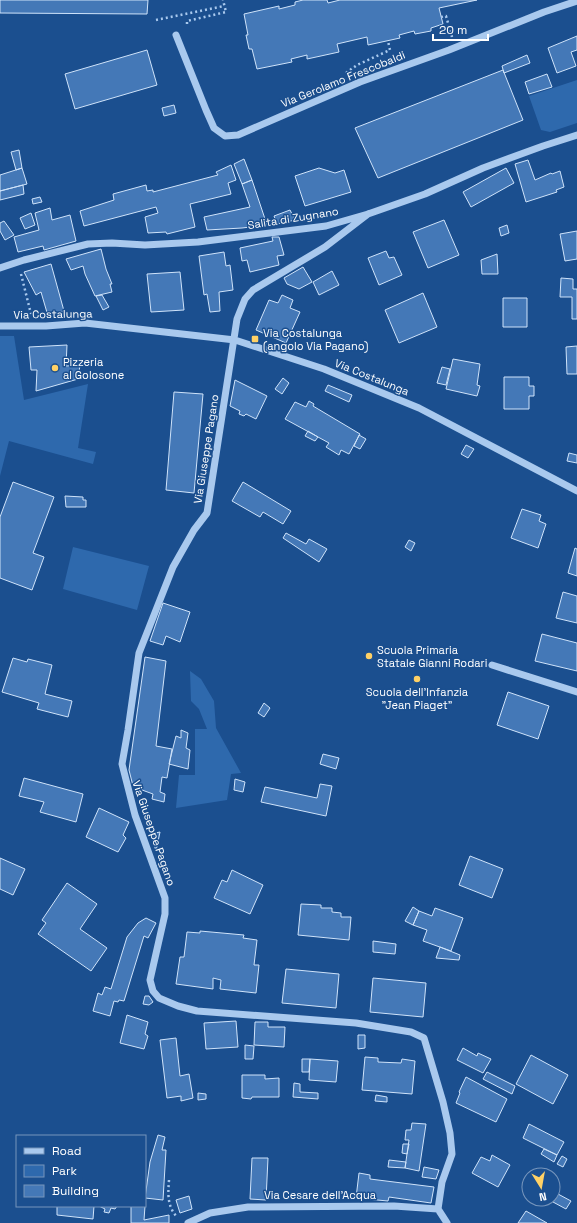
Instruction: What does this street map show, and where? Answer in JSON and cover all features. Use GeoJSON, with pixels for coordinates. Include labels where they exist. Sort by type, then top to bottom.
{"type":"FeatureCollection","features":[{"type":"Feature","properties":{"kind":"street","name":"Via Gerolamo Frescobaldi"},"geometry":{"type":"LineString","coordinates":[[176,35],[214,128],[225,136],[238,135],[348,87],[449,50],[544,12],[577,1]]}},
{"type":"Feature","properties":{"kind":"street","name":"Salita di Zugnano"},"geometry":{"type":"LineString","coordinates":[[0,268],[88,244],[112,243],[145,245],[198,242],[326,226],[368,214],[425,194],[483,168],[542,146],[577,135]]}},
{"type":"Feature","properties":{"kind":"street","name":"Via Giuseppe Pagano"},"geometry":{"type":"LineString","coordinates":[[368,214],[325,248],[253,290],[245,299],[237,319],[207,513],[194,530],[173,567],[139,653],[122,764],[135,815],[165,898],[164,914],[150,980],[153,991],[159,998],[178,1006],[197,1011],[356,1023],[411,1032],[424,1038],[444,1102],[450,1133],[452,1154],[442,1182],[438,1210]]}},
{"type":"Feature","properties":{"kind":"street","name":"Via Costalunga"},"geometry":{"type":"LineString","coordinates":[[0,326],[85,323],[234,340],[324,369],[419,408],[577,491]]}},
{"type":"Feature","properties":{"kind":"street"},"geometry":{"type":"LineString","coordinates":[[492,665],[577,692]]}},
{"type":"Feature","properties":{"kind":"street","name":"Via Cesare dell'Acqua"},"geometry":{"type":"LineString","coordinates":[[188,1223],[210,1213],[248,1207],[394,1206],[438,1210]]}},
{"type":"Feature","properties":{"kind":"street"},"geometry":{"type":"LineString","coordinates":[[438,1210],[447,1223]]}},
{"type":"Feature","properties":{"kind":"path"},"geometry":{"type":"LineString","coordinates":[[187,24],[186,21],[226,12],[223,0]]}},
{"type":"Feature","properties":{"kind":"path"},"geometry":{"type":"LineString","coordinates":[[156,20],[224,6]]}},
{"type":"Feature","properties":{"kind":"path"},"geometry":{"type":"LineString","coordinates":[[442,17],[446,16],[449,31]]}},
{"type":"Feature","properties":{"kind":"path"},"geometry":{"type":"LineString","coordinates":[[348,87],[345,78],[346,73],[358,65],[390,50],[388,41]]}},
{"type":"Feature","properties":{"kind":"path"},"geometry":{"type":"LineString","coordinates":[[18,262],[34,326]]}},
{"type":"Feature","properties":{"kind":"path"},"geometry":{"type":"LineString","coordinates":[[169,1180],[169,1203],[173,1213],[179,1220]]}},
{"type":"Feature","properties":{"kind":"green space"},"geometry":{"type":"Polygon","coordinates":[[[577,80],[577,123],[550,132],[541,130],[529,96],[577,80]]]}},
{"type":"Feature","properties":{"kind":"green space"},"geometry":{"type":"Polygon","coordinates":[[[0,336],[14,336],[24,400],[88,384],[78,448],[96,452],[93,464],[9,441],[0,476],[0,336]]]}},
{"type":"Feature","properties":{"kind":"green space"},"geometry":{"type":"Polygon","coordinates":[[[73,547],[149,566],[137,610],[63,589],[73,547]]]}},
{"type":"Feature","properties":{"kind":"green space"},"geometry":{"type":"Polygon","coordinates":[[[190,671],[201,679],[214,701],[216,728],[241,773],[231,774],[227,800],[176,808],[179,775],[195,775],[195,729],[207,729],[199,709],[191,701],[190,671]]]}},
{"type":"Feature","properties":{"kind":"building"},"geometry":{"type":"Polygon","coordinates":[[[0,0],[148,0],[147,14],[0,13],[0,0]]]}},
{"type":"Feature","properties":{"kind":"building"},"geometry":{"type":"Polygon","coordinates":[[[303,0],[327,0],[328,3],[340,0],[477,0],[439,8],[443,24],[431,28],[431,31],[415,34],[414,31],[399,35],[400,38],[368,45],[367,37],[337,44],[339,52],[307,59],[307,55],[291,59],[292,62],[257,69],[252,49],[249,49],[244,14],[279,6],[279,9],[295,5],[295,2],[303,0]]]}},
{"type":"Feature","properties":{"kind":"building"},"geometry":{"type":"Polygon","coordinates":[[[577,36],[577,50],[571,52],[576,66],[557,73],[548,48],[577,36]]]}},
{"type":"Feature","properties":{"kind":"building"},"geometry":{"type":"Polygon","coordinates":[[[147,50],[157,85],[75,109],[65,74],[147,50]]]}},
{"type":"Feature","properties":{"kind":"building"},"geometry":{"type":"Polygon","coordinates":[[[527,55],[530,63],[504,73],[502,66],[527,55]]]}},
{"type":"Feature","properties":{"kind":"building"},"geometry":{"type":"Polygon","coordinates":[[[503,70],[523,120],[378,178],[355,128],[503,70]]]}},
{"type":"Feature","properties":{"kind":"building"},"geometry":{"type":"Polygon","coordinates":[[[547,74],[552,87],[529,94],[525,82],[547,74]]]}},
{"type":"Feature","properties":{"kind":"building"},"geometry":{"type":"Polygon","coordinates":[[[174,105],[176,113],[164,116],[162,108],[174,105]]]}},
{"type":"Feature","properties":{"kind":"building"},"geometry":{"type":"Polygon","coordinates":[[[19,150],[22,168],[16,170],[11,152],[19,150]]]}},
{"type":"Feature","properties":{"kind":"building"},"geometry":{"type":"Polygon","coordinates":[[[244,159],[252,180],[242,184],[234,164],[244,159]]]}},
{"type":"Feature","properties":{"kind":"building"},"geometry":{"type":"Polygon","coordinates":[[[528,160],[535,180],[560,171],[564,187],[556,190],[557,192],[526,202],[515,164],[528,160]]]}},
{"type":"Feature","properties":{"kind":"building"},"geometry":{"type":"Polygon","coordinates":[[[231,165],[236,180],[228,183],[231,194],[190,204],[195,227],[167,234],[166,232],[148,233],[145,217],[158,213],[156,207],[84,226],[80,211],[114,200],[113,194],[146,185],[147,191],[153,190],[153,192],[218,175],[216,172],[231,165]]]}},
{"type":"Feature","properties":{"kind":"building"},"geometry":{"type":"Polygon","coordinates":[[[22,168],[27,184],[0,191],[0,175],[22,168]]]}},
{"type":"Feature","properties":{"kind":"building"},"geometry":{"type":"Polygon","coordinates":[[[319,168],[335,173],[344,170],[351,192],[305,206],[295,176],[319,168]]]}},
{"type":"Feature","properties":{"kind":"building"},"geometry":{"type":"Polygon","coordinates":[[[506,168],[514,183],[471,207],[463,192],[506,168]]]}},
{"type":"Feature","properties":{"kind":"building"},"geometry":{"type":"Polygon","coordinates":[[[252,180],[267,225],[207,230],[204,217],[250,207],[242,184],[252,180]]]}},
{"type":"Feature","properties":{"kind":"building"},"geometry":{"type":"Polygon","coordinates":[[[23,185],[24,194],[0,200],[0,191],[23,185]]]}},
{"type":"Feature","properties":{"kind":"building"},"geometry":{"type":"Polygon","coordinates":[[[40,197],[42,202],[33,204],[32,199],[40,197]]]}},
{"type":"Feature","properties":{"kind":"building"},"geometry":{"type":"Polygon","coordinates":[[[50,208],[52,220],[70,215],[76,241],[44,250],[43,246],[18,252],[14,237],[39,230],[35,213],[50,208]]]}},
{"type":"Feature","properties":{"kind":"building"},"geometry":{"type":"Polygon","coordinates":[[[290,210],[295,220],[277,224],[274,216],[290,210]]]}},
{"type":"Feature","properties":{"kind":"building"},"geometry":{"type":"Polygon","coordinates":[[[31,213],[35,225],[25,229],[20,218],[31,213]]]}},
{"type":"Feature","properties":{"kind":"building"},"geometry":{"type":"Polygon","coordinates":[[[444,220],[459,255],[428,268],[413,232],[444,220]]]}},
{"type":"Feature","properties":{"kind":"building"},"geometry":{"type":"Polygon","coordinates":[[[4,221],[14,235],[5,240],[0,231],[0,223],[4,221]]]}},
{"type":"Feature","properties":{"kind":"building"},"geometry":{"type":"Polygon","coordinates":[[[507,225],[509,233],[501,236],[499,228],[507,225]]]}},
{"type":"Feature","properties":{"kind":"building"},"geometry":{"type":"Polygon","coordinates":[[[577,231],[577,259],[565,261],[560,234],[577,231]]]}},
{"type":"Feature","properties":{"kind":"building"},"geometry":{"type":"Polygon","coordinates":[[[272,237],[279,237],[284,255],[277,256],[279,265],[250,272],[247,260],[242,261],[240,248],[273,241],[272,237]]]}},
{"type":"Feature","properties":{"kind":"building"},"geometry":{"type":"Polygon","coordinates":[[[101,249],[106,269],[112,284],[110,284],[112,292],[95,296],[83,266],[71,270],[66,259],[101,249]]]}},
{"type":"Feature","properties":{"kind":"building"},"geometry":{"type":"Polygon","coordinates":[[[386,251],[389,258],[394,257],[402,275],[379,285],[368,258],[386,251]]]}},
{"type":"Feature","properties":{"kind":"building"},"geometry":{"type":"Polygon","coordinates":[[[224,252],[226,266],[230,265],[233,290],[219,292],[220,311],[210,312],[207,294],[204,295],[199,256],[224,252]]]}},
{"type":"Feature","properties":{"kind":"building"},"geometry":{"type":"Polygon","coordinates":[[[497,254],[498,274],[482,274],[481,260],[497,254]]]}},
{"type":"Feature","properties":{"kind":"building"},"geometry":{"type":"Polygon","coordinates":[[[51,264],[64,311],[48,316],[41,292],[36,295],[24,272],[51,264]]]}},
{"type":"Feature","properties":{"kind":"building"},"geometry":{"type":"Polygon","coordinates":[[[303,267],[312,282],[299,289],[287,284],[284,278],[303,267]]]}},
{"type":"Feature","properties":{"kind":"building"},"geometry":{"type":"Polygon","coordinates":[[[332,271],[339,285],[319,295],[313,282],[332,271]]]}},
{"type":"Feature","properties":{"kind":"building"},"geometry":{"type":"Polygon","coordinates":[[[180,272],[184,310],[151,312],[147,274],[180,272]]]}},
{"type":"Feature","properties":{"kind":"building"},"geometry":{"type":"Polygon","coordinates":[[[561,278],[573,279],[573,289],[577,289],[577,319],[572,319],[572,297],[560,297],[561,278]]]}},
{"type":"Feature","properties":{"kind":"building"},"geometry":{"type":"Polygon","coordinates":[[[423,293],[437,327],[399,343],[385,310],[423,293]]]}},
{"type":"Feature","properties":{"kind":"building"},"geometry":{"type":"Polygon","coordinates":[[[102,295],[109,307],[103,310],[96,296],[102,295]]]}},
{"type":"Feature","properties":{"kind":"building"},"geometry":{"type":"Polygon","coordinates":[[[282,295],[293,300],[290,308],[300,312],[286,343],[256,330],[269,300],[278,303],[282,295]]]}},
{"type":"Feature","properties":{"kind":"building"},"geometry":{"type":"Polygon","coordinates":[[[503,298],[527,298],[527,327],[503,327],[503,298]]]}},
{"type":"Feature","properties":{"kind":"building","name":"Pizzeria al Golosone"},"geometry":{"type":"Polygon","coordinates":[[[67,345],[66,366],[80,365],[78,379],[36,391],[37,370],[31,370],[29,347],[67,345]]]}},
{"type":"Feature","properties":{"kind":"building"},"geometry":{"type":"Polygon","coordinates":[[[577,346],[577,374],[567,374],[566,347],[577,346]]]}},
{"type":"Feature","properties":{"kind":"building"},"geometry":{"type":"Polygon","coordinates":[[[453,359],[480,364],[477,385],[480,386],[477,396],[446,389],[453,359]]]}},
{"type":"Feature","properties":{"kind":"building"},"geometry":{"type":"Polygon","coordinates":[[[442,367],[450,369],[446,385],[437,383],[442,367]]]}},
{"type":"Feature","properties":{"kind":"building"},"geometry":{"type":"Polygon","coordinates":[[[504,377],[529,377],[529,386],[534,386],[534,396],[529,396],[529,409],[504,409],[504,377]]]}},
{"type":"Feature","properties":{"kind":"building"},"geometry":{"type":"Polygon","coordinates":[[[283,378],[289,383],[282,394],[275,389],[283,378]]]}},
{"type":"Feature","properties":{"kind":"building"},"geometry":{"type":"Polygon","coordinates":[[[235,380],[267,396],[256,419],[246,414],[244,416],[239,414],[240,411],[230,406],[235,380]]]}},
{"type":"Feature","properties":{"kind":"building"},"geometry":{"type":"Polygon","coordinates":[[[328,385],[352,395],[349,402],[325,391],[328,385]]]}},
{"type":"Feature","properties":{"kind":"building"},"geometry":{"type":"Polygon","coordinates":[[[174,392],[203,394],[194,493],[166,490],[174,392]]]}},
{"type":"Feature","properties":{"kind":"building"},"geometry":{"type":"Polygon","coordinates":[[[309,401],[314,404],[313,406],[360,434],[349,454],[341,450],[339,455],[326,447],[329,443],[285,419],[295,402],[306,407],[309,401]]]}},
{"type":"Feature","properties":{"kind":"building"},"geometry":{"type":"Polygon","coordinates":[[[308,431],[318,437],[315,441],[305,436],[308,431]]]}},
{"type":"Feature","properties":{"kind":"building"},"geometry":{"type":"Polygon","coordinates":[[[359,435],[366,439],[360,449],[354,446],[359,435]]]}},
{"type":"Feature","properties":{"kind":"building"},"geometry":{"type":"Polygon","coordinates":[[[466,445],[474,449],[468,458],[461,454],[466,445]]]}},
{"type":"Feature","properties":{"kind":"building"},"geometry":{"type":"Polygon","coordinates":[[[569,453],[577,455],[577,463],[567,461],[569,453]]]}},
{"type":"Feature","properties":{"kind":"building"},"geometry":{"type":"Polygon","coordinates":[[[13,482],[54,497],[33,553],[44,557],[32,590],[0,578],[0,517],[13,482]]]}},
{"type":"Feature","properties":{"kind":"building"},"geometry":{"type":"Polygon","coordinates":[[[243,482],[291,511],[283,524],[263,512],[260,517],[232,501],[243,482]]]}},
{"type":"Feature","properties":{"kind":"building"},"geometry":{"type":"Polygon","coordinates":[[[65,496],[83,497],[83,500],[86,500],[86,507],[66,507],[65,496]]]}},
{"type":"Feature","properties":{"kind":"building"},"geometry":{"type":"Polygon","coordinates":[[[522,509],[541,515],[539,521],[546,524],[538,548],[511,538],[522,509]]]}},
{"type":"Feature","properties":{"kind":"building"},"geometry":{"type":"Polygon","coordinates":[[[286,533],[306,544],[309,539],[327,549],[319,562],[283,538],[286,533]]]}},
{"type":"Feature","properties":{"kind":"building"},"geometry":{"type":"Polygon","coordinates":[[[409,540],[415,543],[411,551],[405,547],[409,540]]]}},
{"type":"Feature","properties":{"kind":"building"},"geometry":{"type":"Polygon","coordinates":[[[575,548],[577,549],[577,576],[568,573],[575,548]]]}},
{"type":"Feature","properties":{"kind":"building"},"geometry":{"type":"Polygon","coordinates":[[[563,592],[577,596],[577,623],[556,618],[563,592]]]}},
{"type":"Feature","properties":{"kind":"building"},"geometry":{"type":"Polygon","coordinates":[[[163,603],[190,612],[180,642],[166,636],[163,645],[150,641],[163,603]]]}},
{"type":"Feature","properties":{"kind":"building"},"geometry":{"type":"Polygon","coordinates":[[[542,634],[577,643],[577,671],[535,661],[542,634]]]}},
{"type":"Feature","properties":{"kind":"building"},"geometry":{"type":"Polygon","coordinates":[[[145,657],[166,661],[156,746],[172,749],[167,778],[162,777],[160,792],[165,794],[164,802],[152,799],[153,794],[142,790],[142,787],[133,786],[129,770],[145,657]]]}},
{"type":"Feature","properties":{"kind":"building"},"geometry":{"type":"Polygon","coordinates":[[[13,658],[27,662],[28,659],[52,665],[45,694],[72,701],[68,717],[37,709],[39,703],[2,692],[13,658]]]}},
{"type":"Feature","properties":{"kind":"building"},"geometry":{"type":"Polygon","coordinates":[[[508,692],[549,706],[538,739],[497,725],[508,692]]]}},
{"type":"Feature","properties":{"kind":"building"},"geometry":{"type":"Polygon","coordinates":[[[264,703],[270,708],[264,717],[258,713],[264,703]]]}},
{"type":"Feature","properties":{"kind":"building"},"geometry":{"type":"Polygon","coordinates":[[[181,730],[188,733],[186,748],[190,750],[188,769],[169,764],[176,736],[181,738],[181,730]]]}},
{"type":"Feature","properties":{"kind":"building"},"geometry":{"type":"Polygon","coordinates":[[[323,754],[339,758],[336,769],[320,764],[323,754]]]}},
{"type":"Feature","properties":{"kind":"building"},"geometry":{"type":"Polygon","coordinates":[[[24,778],[83,794],[76,822],[40,812],[44,802],[19,796],[24,778]]]}},
{"type":"Feature","properties":{"kind":"building"},"geometry":{"type":"Polygon","coordinates":[[[235,779],[245,782],[243,792],[234,790],[235,779]]]}},
{"type":"Feature","properties":{"kind":"building"},"geometry":{"type":"Polygon","coordinates":[[[320,784],[332,786],[326,816],[261,802],[265,787],[317,798],[320,784]]]}},
{"type":"Feature","properties":{"kind":"building"},"geometry":{"type":"Polygon","coordinates":[[[99,808],[129,822],[123,835],[126,838],[118,852],[86,837],[99,808]]]}},
{"type":"Feature","properties":{"kind":"building"},"geometry":{"type":"Polygon","coordinates":[[[160,832],[156,851],[151,834],[160,832]]]}},
{"type":"Feature","properties":{"kind":"building"},"geometry":{"type":"Polygon","coordinates":[[[470,856],[503,869],[492,898],[459,885],[470,856]]]}},
{"type":"Feature","properties":{"kind":"building"},"geometry":{"type":"Polygon","coordinates":[[[0,858],[25,869],[13,895],[0,889],[0,858]]]}},
{"type":"Feature","properties":{"kind":"building"},"geometry":{"type":"Polygon","coordinates":[[[232,870],[263,885],[250,914],[214,898],[222,880],[227,882],[232,870]]]}},
{"type":"Feature","properties":{"kind":"building"},"geometry":{"type":"Polygon","coordinates":[[[67,883],[97,904],[80,929],[107,948],[91,971],[38,934],[46,923],[42,920],[67,883]]]}},
{"type":"Feature","properties":{"kind":"building"},"geometry":{"type":"Polygon","coordinates":[[[301,904],[321,905],[321,908],[332,908],[332,912],[341,913],[341,917],[351,917],[349,940],[298,935],[301,904]]]}},
{"type":"Feature","properties":{"kind":"building"},"geometry":{"type":"Polygon","coordinates":[[[413,907],[419,911],[413,925],[405,921],[413,907]]]}},
{"type":"Feature","properties":{"kind":"building"},"geometry":{"type":"Polygon","coordinates":[[[435,908],[463,918],[451,951],[423,941],[427,930],[413,925],[419,911],[432,916],[435,908]]]}},
{"type":"Feature","properties":{"kind":"building"},"geometry":{"type":"Polygon","coordinates":[[[146,918],[156,923],[148,938],[144,936],[124,1001],[114,1001],[110,1016],[93,1011],[98,993],[102,995],[105,987],[111,989],[127,937],[138,923],[146,918]]]}},
{"type":"Feature","properties":{"kind":"building"},"geometry":{"type":"Polygon","coordinates":[[[200,931],[244,935],[243,938],[257,940],[254,965],[259,965],[256,993],[220,989],[221,980],[213,978],[213,989],[176,984],[180,957],[184,957],[187,932],[200,933],[200,931]]]}},
{"type":"Feature","properties":{"kind":"building"},"geometry":{"type":"Polygon","coordinates":[[[373,941],[396,944],[395,954],[373,952],[373,941]]]}},
{"type":"Feature","properties":{"kind":"building"},"geometry":{"type":"Polygon","coordinates":[[[440,947],[460,955],[459,960],[436,958],[440,947]]]}},
{"type":"Feature","properties":{"kind":"building"},"geometry":{"type":"Polygon","coordinates":[[[286,969],[339,974],[336,1008],[282,1003],[286,969]]]}},
{"type":"Feature","properties":{"kind":"building"},"geometry":{"type":"Polygon","coordinates":[[[373,978],[426,983],[423,1017],[370,1012],[373,978]]]}},
{"type":"Feature","properties":{"kind":"building"},"geometry":{"type":"Polygon","coordinates":[[[145,996],[149,996],[153,1002],[149,1005],[143,1004],[145,996]]]}},
{"type":"Feature","properties":{"kind":"building"},"geometry":{"type":"Polygon","coordinates":[[[127,1015],[148,1022],[145,1034],[148,1036],[144,1049],[120,1043],[127,1015]]]}},
{"type":"Feature","properties":{"kind":"building"},"geometry":{"type":"Polygon","coordinates":[[[236,1021],[238,1047],[206,1049],[204,1023],[236,1021]]]}},
{"type":"Feature","properties":{"kind":"building"},"geometry":{"type":"Polygon","coordinates":[[[255,1022],[268,1022],[268,1027],[285,1027],[284,1047],[254,1045],[255,1022]]]}},
{"type":"Feature","properties":{"kind":"building"},"geometry":{"type":"Polygon","coordinates":[[[358,1035],[365,1035],[365,1048],[358,1049],[358,1035]]]}},
{"type":"Feature","properties":{"kind":"building"},"geometry":{"type":"Polygon","coordinates":[[[176,1038],[180,1076],[189,1074],[193,1098],[181,1101],[181,1096],[167,1098],[160,1040],[176,1038]]]}},
{"type":"Feature","properties":{"kind":"building"},"geometry":{"type":"Polygon","coordinates":[[[245,1045],[254,1046],[253,1059],[245,1059],[245,1045]]]}},
{"type":"Feature","properties":{"kind":"building"},"geometry":{"type":"Polygon","coordinates":[[[463,1048],[477,1056],[478,1053],[491,1059],[483,1073],[457,1060],[463,1048]]]}},
{"type":"Feature","properties":{"kind":"building"},"geometry":{"type":"Polygon","coordinates":[[[531,1055],[568,1075],[553,1104],[516,1084],[531,1055]]]}},
{"type":"Feature","properties":{"kind":"building"},"geometry":{"type":"Polygon","coordinates":[[[365,1057],[378,1058],[378,1062],[401,1063],[402,1059],[415,1061],[412,1094],[362,1090],[365,1057]]]}},
{"type":"Feature","properties":{"kind":"building"},"geometry":{"type":"Polygon","coordinates":[[[302,1059],[310,1059],[309,1072],[302,1072],[302,1059]]]}},
{"type":"Feature","properties":{"kind":"building"},"geometry":{"type":"Polygon","coordinates":[[[310,1059],[338,1061],[336,1082],[309,1080],[310,1059]]]}},
{"type":"Feature","properties":{"kind":"building"},"geometry":{"type":"Polygon","coordinates":[[[487,1072],[515,1086],[512,1094],[483,1079],[487,1072]]]}},
{"type":"Feature","properties":{"kind":"building"},"geometry":{"type":"Polygon","coordinates":[[[242,1075],[265,1075],[265,1079],[279,1078],[279,1097],[252,1097],[251,1099],[242,1098],[242,1075]]]}},
{"type":"Feature","properties":{"kind":"building"},"geometry":{"type":"Polygon","coordinates":[[[466,1077],[507,1099],[496,1122],[456,1103],[466,1077]]]}},
{"type":"Feature","properties":{"kind":"building"},"geometry":{"type":"Polygon","coordinates":[[[294,1083],[300,1084],[300,1092],[318,1093],[318,1099],[293,1097],[294,1083]]]}},
{"type":"Feature","properties":{"kind":"building"},"geometry":{"type":"Polygon","coordinates":[[[198,1093],[206,1094],[206,1099],[198,1100],[198,1093]]]}},
{"type":"Feature","properties":{"kind":"building"},"geometry":{"type":"Polygon","coordinates":[[[376,1095],[387,1097],[387,1102],[375,1101],[376,1095]]]}},
{"type":"Feature","properties":{"kind":"building"},"geometry":{"type":"Polygon","coordinates":[[[412,1123],[426,1124],[419,1171],[405,1168],[409,1140],[405,1140],[406,1130],[411,1130],[412,1123]]]}},
{"type":"Feature","properties":{"kind":"building"},"geometry":{"type":"Polygon","coordinates":[[[529,1124],[564,1142],[557,1155],[523,1138],[529,1124]]]}},
{"type":"Feature","properties":{"kind":"building"},"geometry":{"type":"Polygon","coordinates":[[[158,1135],[165,1137],[162,1150],[166,1150],[163,1200],[146,1198],[150,1162],[158,1135]]]}},
{"type":"Feature","properties":{"kind":"building"},"geometry":{"type":"Polygon","coordinates":[[[403,1144],[409,1144],[407,1154],[402,1153],[403,1144]]]}},
{"type":"Feature","properties":{"kind":"building"},"geometry":{"type":"Polygon","coordinates":[[[544,1149],[557,1155],[554,1162],[541,1154],[544,1149]]]}},
{"type":"Feature","properties":{"kind":"building"},"geometry":{"type":"Polygon","coordinates":[[[492,1155],[510,1165],[498,1187],[472,1173],[481,1157],[490,1161],[492,1155]]]}},
{"type":"Feature","properties":{"kind":"building"},"geometry":{"type":"Polygon","coordinates":[[[562,1156],[567,1159],[563,1167],[557,1164],[562,1156]]]}},
{"type":"Feature","properties":{"kind":"building"},"geometry":{"type":"Polygon","coordinates":[[[252,1158],[268,1158],[266,1200],[250,1199],[252,1158]]]}},
{"type":"Feature","properties":{"kind":"building"},"geometry":{"type":"Polygon","coordinates":[[[389,1160],[406,1162],[405,1168],[388,1167],[389,1160]]]}},
{"type":"Feature","properties":{"kind":"building"},"geometry":{"type":"Polygon","coordinates":[[[424,1167],[439,1170],[436,1179],[422,1177],[424,1167]]]}},
{"type":"Feature","properties":{"kind":"building"},"geometry":{"type":"Polygon","coordinates":[[[359,1173],[370,1175],[370,1179],[434,1187],[431,1203],[389,1197],[388,1201],[356,1198],[359,1173]]]}},
{"type":"Feature","properties":{"kind":"building"},"geometry":{"type":"Polygon","coordinates":[[[189,1196],[192,1209],[180,1213],[176,1200],[189,1196]]]}},
{"type":"Feature","properties":{"kind":"building"},"geometry":{"type":"Polygon","coordinates":[[[561,1196],[571,1201],[566,1209],[561,1206],[561,1196]]]}},
{"type":"Feature","properties":{"kind":"building"},"geometry":{"type":"Polygon","coordinates":[[[57,1207],[94,1207],[93,1219],[57,1215],[57,1207]]]}},
{"type":"Feature","properties":{"kind":"building"},"geometry":{"type":"Polygon","coordinates":[[[101,1207],[116,1207],[115,1209],[111,1208],[109,1213],[104,1212],[105,1209],[101,1207]]]}},
{"type":"Feature","properties":{"kind":"building"},"geometry":{"type":"Polygon","coordinates":[[[131,1207],[145,1207],[144,1220],[169,1215],[169,1223],[131,1223],[131,1207]]]}},
{"type":"Feature","properties":{"kind":"building"},"geometry":{"type":"Polygon","coordinates":[[[526,1211],[547,1223],[518,1223],[526,1211]]]}},
{"type":"Feature","properties":{"kind":"place","name":"Via Costalunga (angolo Via Pagano)"},"geometry":{"type":"Point","coordinates":[255,339]}},
{"type":"Feature","properties":{"kind":"place","name":"Pizzeria al Golosone"},"geometry":{"type":"Point","coordinates":[55,368]}},
{"type":"Feature","properties":{"kind":"place","name":"Scuola Primaria Statale Gianni Rodari"},"geometry":{"type":"Point","coordinates":[369,656]}},
{"type":"Feature","properties":{"kind":"place","name":"Scuola dell'Infanzia \"Jean Piaget\""},"geometry":{"type":"Point","coordinates":[417,679]}}]}
